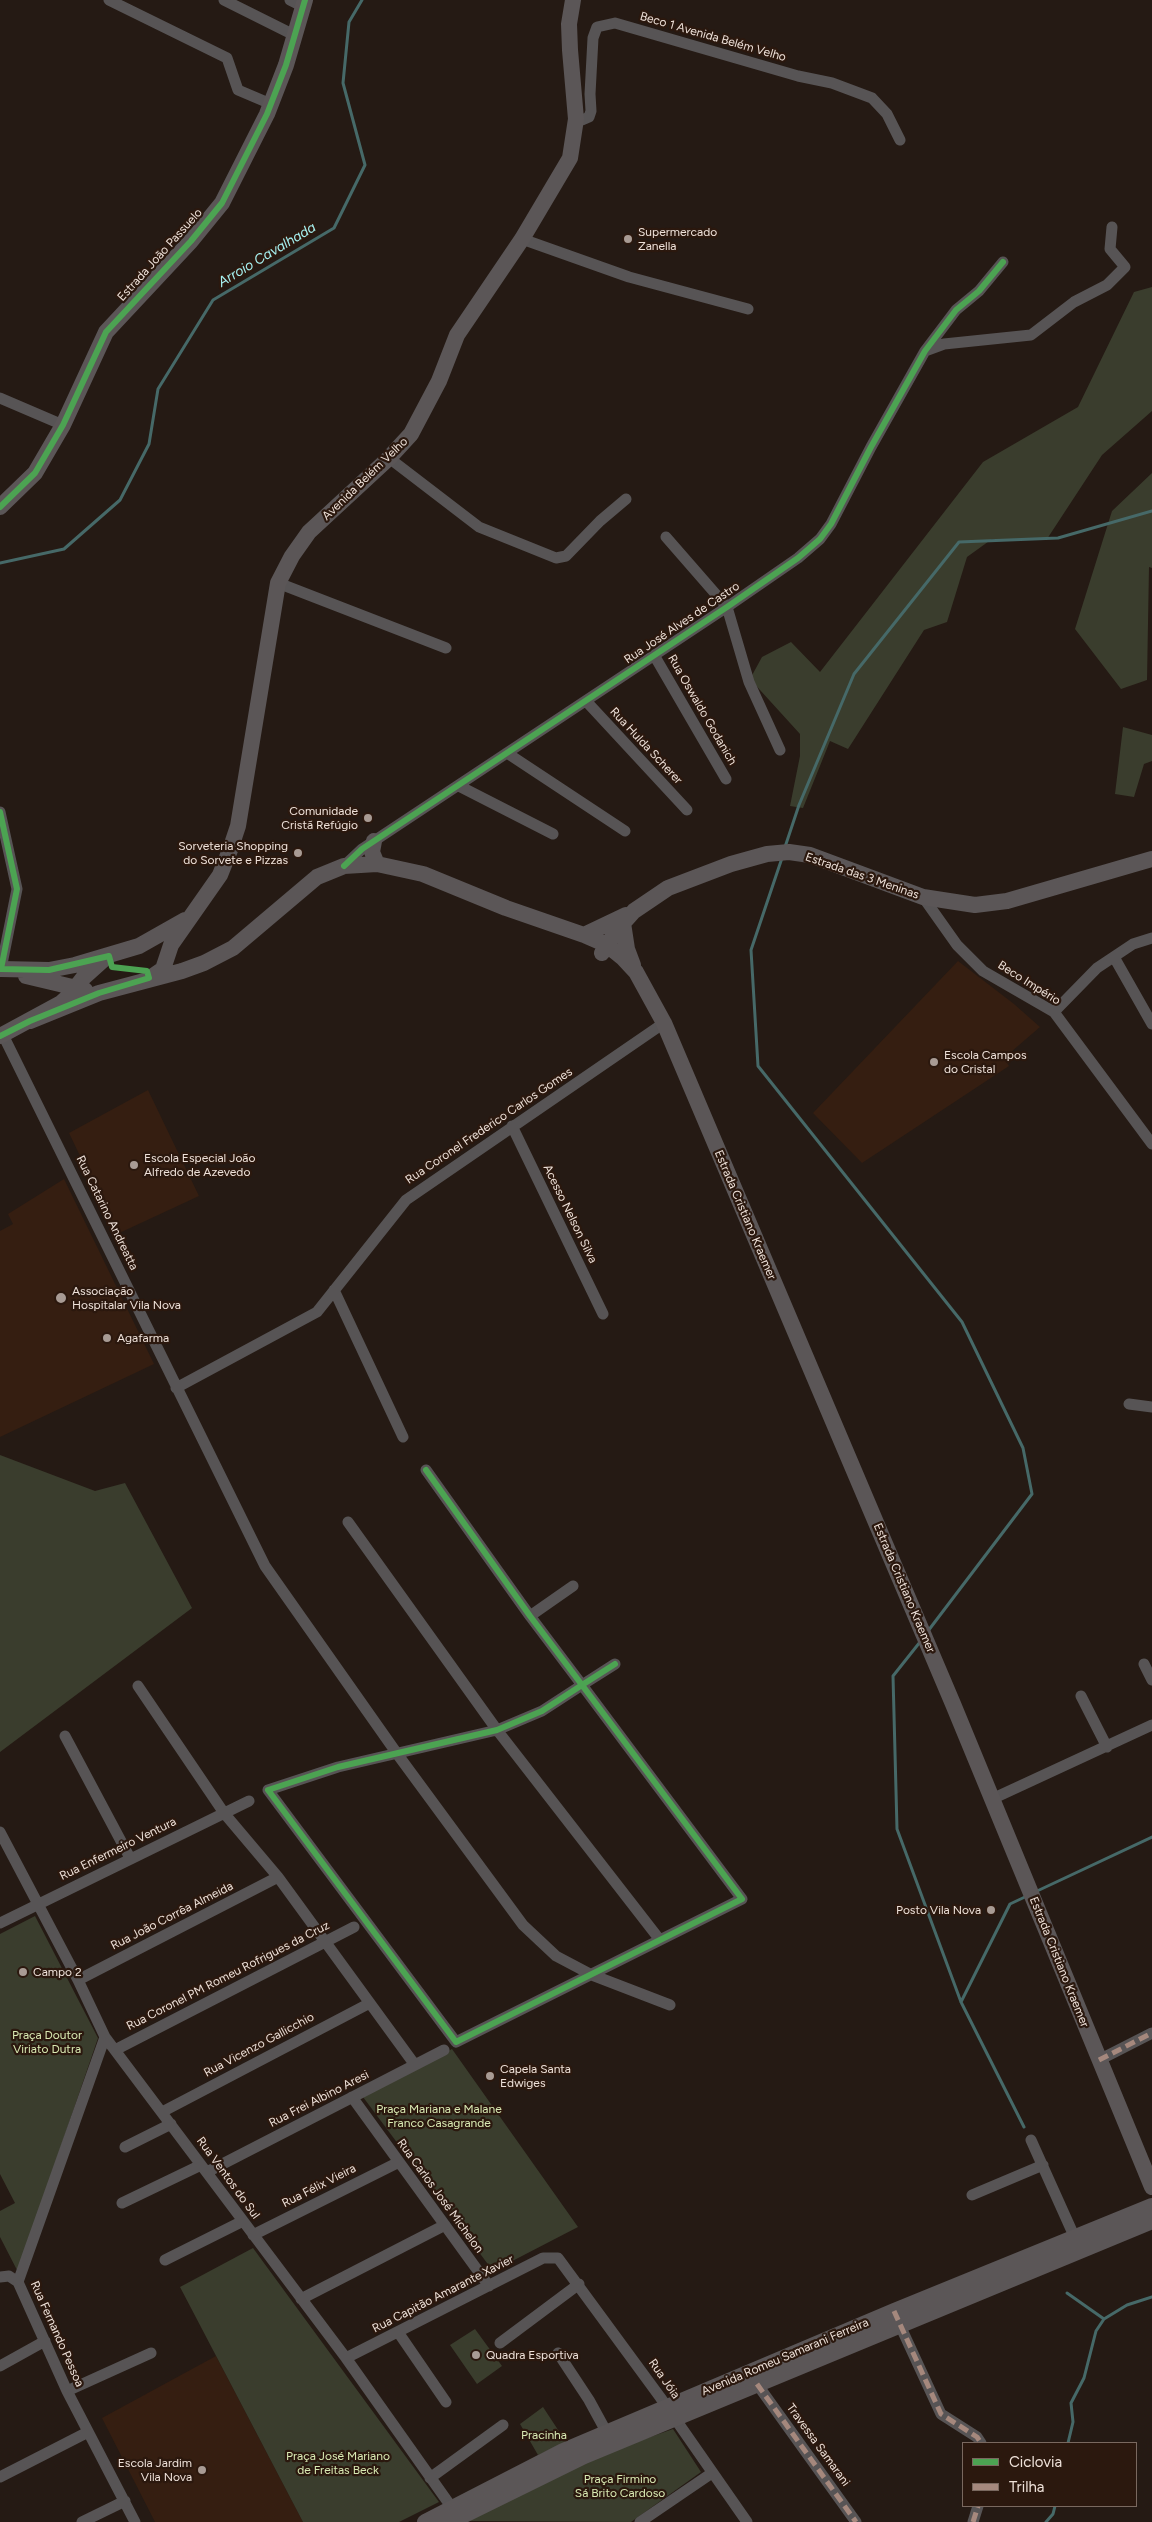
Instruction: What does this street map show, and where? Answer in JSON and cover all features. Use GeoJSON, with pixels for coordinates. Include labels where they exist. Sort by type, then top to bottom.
{"type":"FeatureCollection","features":[{"type":"Feature","properties":{"kind":"main road","name":"Avenida Belém Velho"},"geometry":{"type":"LineString","coordinates":[[149,978],[163,969],[174,941],[220,875],[238,826],[278,583],[292,556],[309,532],[389,458],[411,434],[439,381],[457,335],[522,239],[570,158],[576,119],[569,24],[573,0]]}},
{"type":"Feature","properties":{"kind":"main road","name":"Estrada João Passuelo"},"geometry":{"type":"LineString","coordinates":[[0,507],[35,473],[63,425],[106,332],[191,242],[222,202],[271,104],[286,66],[294,36],[299,2]]}},
{"type":"Feature","properties":{"kind":"main road"},"geometry":{"type":"LineString","coordinates":[[374,841],[372,852],[377,864]]}},
{"type":"Feature","properties":{"kind":"main road","name":"Estrada das 3 Meninas"},"geometry":{"type":"LineString","coordinates":[[604,950],[629,917],[677,884],[731,864],[767,854],[788,852],[810,855],[923,897],[975,905],[1007,901],[1152,859]]}},
{"type":"Feature","properties":{"kind":"main road","name":"Estrada Cristiano Kraemer"},"geometry":{"type":"LineString","coordinates":[[30,1021],[100,993],[149,978],[190,969],[233,948],[317,877],[352,865],[377,864],[422,874],[624,958],[636,972],[664,1023],[930,1649],[1152,2187]]}},
{"type":"Feature","properties":{"kind":"main road","name":"Estrada Cristiano Kraemer"},"geometry":{"type":"LineString","coordinates":[[506,908],[584,935],[604,950],[646,993]]}},
{"type":"Feature","properties":{"kind":"main road","name":"Avenida Belém Velho"},"geometry":{"type":"LineString","coordinates":[[109,956],[139,946],[178,925],[193,914]]}},
{"type":"Feature","properties":{"kind":"main road"},"geometry":{"type":"LineString","coordinates":[[584,935],[629,917],[627,948],[636,972]]}},
{"type":"Feature","properties":{"kind":"main road"},"geometry":{"type":"LineString","coordinates":[[139,946],[152,947],[167,955],[179,966],[190,969]]}},
{"type":"Feature","properties":{"kind":"main road"},"geometry":{"type":"LineString","coordinates":[[0,969],[49,970],[109,956]]}},
{"type":"Feature","properties":{"kind":"main road"},"geometry":{"type":"LineString","coordinates":[[1,1035],[61,1003],[89,971],[109,956]]}},
{"type":"Feature","properties":{"kind":"main road"},"geometry":{"type":"LineString","coordinates":[[0,969],[100,993]]}},
{"type":"Feature","properties":{"kind":"main road","name":"Avenida Romeu Samarani Ferreira"},"geometry":{"type":"LineString","coordinates":[[456,2518],[562,2451],[606,2433],[757,2384],[1075,2238],[1152,2206]]}},
{"type":"Feature","properties":{"kind":"main road","name":"Avenida Romeu Samarani Ferreira"},"geometry":{"type":"LineString","coordinates":[[425,2522],[456,2518],[671,2413],[897,2319],[1152,2221]]}},
{"type":"Feature","properties":{"kind":"street"},"geometry":{"type":"LineString","coordinates":[[109,0],[227,58],[238,90],[271,104]]}},
{"type":"Feature","properties":{"kind":"street"},"geometry":{"type":"LineString","coordinates":[[224,0],[294,36]]}},
{"type":"Feature","properties":{"kind":"street","name":"Beco 1 Avenida Belém Velho"},"geometry":{"type":"LineString","coordinates":[[576,119],[582,120],[589,117],[592,111],[590,94],[593,38],[597,27],[615,23],[798,76],[832,83],[872,98],[886,114],[900,140]]}},
{"type":"Feature","properties":{"kind":"street"},"geometry":{"type":"LineString","coordinates":[[925,351],[944,344],[1031,335],[1074,302],[1107,284],[1124,270],[1123,264],[1117,260],[1110,249],[1112,227]]}},
{"type":"Feature","properties":{"kind":"street"},"geometry":{"type":"LineString","coordinates":[[522,239],[629,277],[748,309]]}},
{"type":"Feature","properties":{"kind":"street","name":"Rua José Alves de Castro"},"geometry":{"type":"LineString","coordinates":[[352,865],[374,841],[727,607],[798,558],[820,539],[831,524],[871,447],[925,351],[956,310],[979,291],[1004,262]]}},
{"type":"Feature","properties":{"kind":"street"},"geometry":{"type":"LineString","coordinates":[[0,398],[63,425]]}},
{"type":"Feature","properties":{"kind":"street"},"geometry":{"type":"LineString","coordinates":[[389,458],[420,479],[448,505],[479,527],[556,558],[566,556],[600,521],[626,499]]}},
{"type":"Feature","properties":{"kind":"street"},"geometry":{"type":"LineString","coordinates":[[666,536],[727,607],[749,682],[780,750]]}},
{"type":"Feature","properties":{"kind":"street"},"geometry":{"type":"LineString","coordinates":[[278,583],[446,648]]}},
{"type":"Feature","properties":{"kind":"street","name":"Rua Oswaldo Godanich"},"geometry":{"type":"LineString","coordinates":[[654,655],[726,779]]}},
{"type":"Feature","properties":{"kind":"street","name":"Rua Hulda Scherer"},"geometry":{"type":"LineString","coordinates":[[586,701],[687,810]]}},
{"type":"Feature","properties":{"kind":"street"},"geometry":{"type":"LineString","coordinates":[[507,753],[625,831]]}},
{"type":"Feature","properties":{"kind":"street"},"geometry":{"type":"LineString","coordinates":[[459,786],[553,834]]}},
{"type":"Feature","properties":{"kind":"street"},"geometry":{"type":"LineString","coordinates":[[0,812],[17,889],[0,969]]}},
{"type":"Feature","properties":{"kind":"street","name":"Beco Império"},"geometry":{"type":"LineString","coordinates":[[923,897],[957,944],[983,971],[1054,1012],[1152,1144]]}},
{"type":"Feature","properties":{"kind":"street"},"geometry":{"type":"LineString","coordinates":[[1054,1012],[1097,968],[1133,944],[1152,938]]}},
{"type":"Feature","properties":{"kind":"street"},"geometry":{"type":"LineString","coordinates":[[1114,956],[1152,1024]]}},
{"type":"Feature","properties":{"kind":"street","name":"Rua Coronel Frederico Carlos Gomes"},"geometry":{"type":"LineString","coordinates":[[176,1388],[317,1312],[406,1200],[664,1023]]}},
{"type":"Feature","properties":{"kind":"street","name":"Rua Catarino Andreatta"},"geometry":{"type":"LineString","coordinates":[[1,1035],[265,1566],[398,1755],[523,1925],[556,1956],[592,1975],[670,2005]]}},
{"type":"Feature","properties":{"kind":"street","name":"Acesso Nelson Silva"},"geometry":{"type":"LineString","coordinates":[[512,1126],[603,1314]]}},
{"type":"Feature","properties":{"kind":"street"},"geometry":{"type":"LineString","coordinates":[[334,1290],[403,1437]]}},
{"type":"Feature","properties":{"kind":"street"},"geometry":{"type":"LineString","coordinates":[[1130,1404],[1152,1407]]}},
{"type":"Feature","properties":{"kind":"street"},"geometry":{"type":"LineString","coordinates":[[426,1470],[530,1616],[582,1685],[742,1899],[456,2042],[268,1790],[338,1767],[398,1755],[497,1730],[542,1712],[582,1685],[616,1664]]}},
{"type":"Feature","properties":{"kind":"street"},"geometry":{"type":"LineString","coordinates":[[348,1522],[497,1730],[660,1940]]}},
{"type":"Feature","properties":{"kind":"street"},"geometry":{"type":"LineString","coordinates":[[530,1616],[573,1586]]}},
{"type":"Feature","properties":{"kind":"street"},"geometry":{"type":"LineString","coordinates":[[1144,1664],[1152,1680]]}},
{"type":"Feature","properties":{"kind":"street"},"geometry":{"type":"LineString","coordinates":[[138,1686],[224,1813],[278,1877],[415,2065]]}},
{"type":"Feature","properties":{"kind":"street"},"geometry":{"type":"LineString","coordinates":[[1081,1696],[1107,1747]]}},
{"type":"Feature","properties":{"kind":"street"},"geometry":{"type":"LineString","coordinates":[[992,1800],[1152,1725]]}},
{"type":"Feature","properties":{"kind":"street"},"geometry":{"type":"LineString","coordinates":[[64,1736],[130,1858]]}},
{"type":"Feature","properties":{"kind":"street","name":"Rua Enfermeiro Ventura"},"geometry":{"type":"LineString","coordinates":[[0,1923],[249,1801]]}},
{"type":"Feature","properties":{"kind":"street","name":"Rua Ventos do Sul"},"geometry":{"type":"LineString","coordinates":[[0,1832],[78,1980],[105,2036],[346,2358],[456,2518]]}},
{"type":"Feature","properties":{"kind":"street","name":"Rua João Corrêa Almeida"},"geometry":{"type":"LineString","coordinates":[[78,1980],[278,1877]]}},
{"type":"Feature","properties":{"kind":"street","name":"Rua Coronel PM Romeu Rofrigues da Cruz"},"geometry":{"type":"LineString","coordinates":[[115,2050],[354,1927]]}},
{"type":"Feature","properties":{"kind":"street","name":"Rua Vicenzo Gallicchio"},"geometry":{"type":"LineString","coordinates":[[162,2112],[370,2002]]}},
{"type":"Feature","properties":{"kind":"street"},"geometry":{"type":"LineString","coordinates":[[1099,2060],[1152,2033]]}},
{"type":"Feature","properties":{"kind":"street","name":"Rua Fernando Pessoa"},"geometry":{"type":"LineString","coordinates":[[105,2036],[18,2282],[67,2392],[135,2522]]}},
{"type":"Feature","properties":{"kind":"street","name":"Rua Frei Albino Aresi"},"geometry":{"type":"LineString","coordinates":[[122,2203],[204,2168],[352,2097],[444,2050]]}},
{"type":"Feature","properties":{"kind":"street","name":"Rua Carlos José Michelon"},"geometry":{"type":"LineString","coordinates":[[352,2097],[489,2286]]}},
{"type":"Feature","properties":{"kind":"street"},"geometry":{"type":"LineString","coordinates":[[124,2147],[171,2124]]}},
{"type":"Feature","properties":{"kind":"street"},"geometry":{"type":"LineString","coordinates":[[1031,2140],[1075,2238]]}},
{"type":"Feature","properties":{"kind":"street","name":"Rua Félix Vieira"},"geometry":{"type":"LineString","coordinates":[[253,2235],[398,2162]]}},
{"type":"Feature","properties":{"kind":"street"},"geometry":{"type":"LineString","coordinates":[[972,2195],[1043,2166]]}},
{"type":"Feature","properties":{"kind":"street"},"geometry":{"type":"LineString","coordinates":[[165,2260],[243,2221]]}},
{"type":"Feature","properties":{"kind":"street"},"geometry":{"type":"LineString","coordinates":[[301,2299],[445,2225]]}},
{"type":"Feature","properties":{"kind":"street","name":"Rua Capitão Amarante Xavier"},"geometry":{"type":"LineString","coordinates":[[346,2358],[544,2258],[553,2257]]}},
{"type":"Feature","properties":{"kind":"street","name":"Rua Jóia"},"geometry":{"type":"LineString","coordinates":[[553,2257],[562,2261],[579,2284],[747,2522]]}},
{"type":"Feature","properties":{"kind":"street"},"geometry":{"type":"LineString","coordinates":[[0,2278],[9,2276],[18,2282]]}},
{"type":"Feature","properties":{"kind":"street"},"geometry":{"type":"LineString","coordinates":[[500,2343],[579,2284]]}},
{"type":"Feature","properties":{"kind":"street"},"geometry":{"type":"LineString","coordinates":[[897,2319],[941,2414],[977,2437],[980,2442]]}},
{"type":"Feature","properties":{"kind":"street"},"geometry":{"type":"LineString","coordinates":[[398,2332],[446,2402]]}},
{"type":"Feature","properties":{"kind":"street"},"geometry":{"type":"LineString","coordinates":[[0,2366],[45,2341]]}},
{"type":"Feature","properties":{"kind":"street"},"geometry":{"type":"LineString","coordinates":[[558,2352],[589,2400],[606,2433]]}},
{"type":"Feature","properties":{"kind":"street"},"geometry":{"type":"LineString","coordinates":[[67,2392],[151,2353]]}},
{"type":"Feature","properties":{"kind":"street","name":"Travessa Samarani"},"geometry":{"type":"LineString","coordinates":[[757,2384],[856,2522]]}},
{"type":"Feature","properties":{"kind":"street"},"geometry":{"type":"LineString","coordinates":[[430,2478],[503,2425]]}},
{"type":"Feature","properties":{"kind":"street"},"geometry":{"type":"LineString","coordinates":[[0,2477],[88,2432]]}},
{"type":"Feature","properties":{"kind":"street"},"geometry":{"type":"LineString","coordinates":[[646,2520],[712,2473]]}},
{"type":"Feature","properties":{"kind":"street"},"geometry":{"type":"LineString","coordinates":[[82,2522],[125,2501]]}},
{"type":"Feature","properties":{"kind":"street"},"geometry":{"type":"LineString","coordinates":[[973,2522],[978,2507]]}},
{"type":"Feature","properties":{"kind":"shaded area","name":"Escola Campos do Cristal"},"geometry":{"type":"Polygon","coordinates":[[[958,961],[1014,1004],[1040,1027],[1004,1058],[1009,1066],[862,1163],[813,1113],[958,961]]]}},
{"type":"Feature","properties":{"kind":"shaded area","name":"Escola Especial João Alfredo de Azevedo"},"geometry":{"type":"Polygon","coordinates":[[[148,1090],[199,1196],[115,1235],[106,1218],[108,1214],[69,1133],[148,1090]]]}},
{"type":"Feature","properties":{"kind":"shaded area","name":"Associação Hospitalar Vila Nova"},"geometry":{"type":"Polygon","coordinates":[[[64,1179],[154,1364],[0,1437],[0,1231],[13,1224],[8,1214],[64,1179]]]}},
{"type":"Feature","properties":{"kind":"shaded area","name":"Escola Jardim Vila Nova"},"geometry":{"type":"Polygon","coordinates":[[[216,2356],[303,2522],[155,2522],[102,2418],[216,2356]]]}},
{"type":"Feature","properties":{"kind":"green space"},"geometry":{"type":"Polygon","coordinates":[[[1152,287],[1152,411],[1102,455],[1047,539],[992,539],[967,557],[947,622],[924,630],[848,749],[830,741],[803,808],[790,806],[800,756],[800,734],[750,679],[762,657],[791,642],[820,672],[983,462],[1078,407],[1134,292],[1152,287]]]}},
{"type":"Feature","properties":{"kind":"green space"},"geometry":{"type":"Polygon","coordinates":[[[1152,473],[1152,568],[1149,567],[1147,680],[1121,689],[1075,629],[1112,511],[1152,473]]]}},
{"type":"Feature","properties":{"kind":"green space"},"geometry":{"type":"Polygon","coordinates":[[[1123,727],[1152,735],[1152,761],[1144,764],[1134,797],[1115,794],[1123,727]]]}},
{"type":"Feature","properties":{"kind":"green space"},"geometry":{"type":"Polygon","coordinates":[[[0,1455],[95,1491],[125,1483],[192,1608],[0,1752],[0,1455]]]}},
{"type":"Feature","properties":{"kind":"green space","name":"Praça Doutor Viriato Dutra"},"geometry":{"type":"Polygon","coordinates":[[[35,1916],[98,2038],[18,2272],[0,2237],[0,2211],[15,2203],[0,2174],[0,1934],[35,1916]]]}},
{"type":"Feature","properties":{"kind":"green space","name":"Praça Mariana e Malane Franco Casagrande"},"geometry":{"type":"Polygon","coordinates":[[[452,2049],[578,2227],[493,2271],[363,2097],[452,2049]]]}},
{"type":"Feature","properties":{"kind":"green space","name":"Praça José Mariano de Freitas Beck"},"geometry":{"type":"Polygon","coordinates":[[[253,2248],[439,2502],[399,2522],[303,2522],[180,2287],[253,2248]]]}},
{"type":"Feature","properties":{"kind":"green space","name":"Quadra Esportiva"},"geometry":{"type":"Polygon","coordinates":[[[475,2329],[502,2366],[477,2384],[450,2345],[475,2329]]]}},
{"type":"Feature","properties":{"kind":"green space","name":"Pracinha"},"geometry":{"type":"Polygon","coordinates":[[[543,2407],[566,2442],[538,2455],[520,2424],[543,2407]]]}},
{"type":"Feature","properties":{"kind":"green space","name":"Praça Firmino Sá Brito Cardoso"},"geometry":{"type":"Polygon","coordinates":[[[673,2429],[701,2472],[631,2522],[468,2521],[602,2454],[673,2429]]]}},
{"type":"Feature","properties":{"kind":"waterway","name":"Arroio Cavalhada"},"geometry":{"type":"LineString","coordinates":[[0,563],[64,549],[120,500],[149,444],[158,389],[213,300],[334,228],[365,165],[343,83],[349,22],[362,0]]}},
{"type":"Feature","properties":{"kind":"waterway"},"geometry":{"type":"LineString","coordinates":[[785,847],[799,805],[854,674],[959,542],[1058,538],[1152,511]]}},
{"type":"Feature","properties":{"kind":"waterway"},"geometry":{"type":"LineString","coordinates":[[782,858],[751,950],[758,1066],[962,1322],[1023,1448],[1032,1494],[928,1631]]}},
{"type":"Feature","properties":{"kind":"waterway"},"geometry":{"type":"LineString","coordinates":[[920,1642],[893,1676],[897,1829],[961,2002],[1024,2127]]}},
{"type":"Feature","properties":{"kind":"waterway"},"geometry":{"type":"LineString","coordinates":[[1035,1892],[1152,1837]]}},
{"type":"Feature","properties":{"kind":"waterway"},"geometry":{"type":"LineString","coordinates":[[961,2002],[1010,1904],[1027,1896]]}},
{"type":"Feature","properties":{"kind":"waterway"},"geometry":{"type":"LineString","coordinates":[[1067,2293],[1104,2319]]}},
{"type":"Feature","properties":{"kind":"waterway"},"geometry":{"type":"LineString","coordinates":[[1068,2442],[1073,2422],[1071,2403],[1084,2378],[1096,2331],[1104,2319],[1127,2305],[1152,2297]]}},
{"type":"Feature","properties":{"kind":"waterway"},"geometry":{"type":"LineString","coordinates":[[1046,2522],[1053,2514],[1055,2507]]}},
{"type":"Feature","properties":{"kind":"marked path"},"geometry":{"type":"LineString","coordinates":[[1099,2060],[1152,2033]]}},
{"type":"Feature","properties":{"kind":"marked path"},"geometry":{"type":"LineString","coordinates":[[894,2311],[941,2414],[977,2437],[980,2442]]}},
{"type":"Feature","properties":{"kind":"marked path"},"geometry":{"type":"LineString","coordinates":[[757,2384],[856,2522]]}},
{"type":"Feature","properties":{"kind":"marked path"},"geometry":{"type":"LineString","coordinates":[[973,2522],[978,2507]]}},
{"type":"Feature","properties":{"kind":"cycle path"},"geometry":{"type":"LineString","coordinates":[[0,507],[35,473],[63,425],[106,332],[191,241],[222,203],[267,114],[286,65],[305,0]]}},
{"type":"Feature","properties":{"kind":"cycle path"},"geometry":{"type":"LineString","coordinates":[[344,866],[362,849],[727,607],[798,558],[820,539],[831,524],[871,447],[925,351],[956,310],[979,291],[1003,262]]}},
{"type":"Feature","properties":{"kind":"cycle path"},"geometry":{"type":"LineString","coordinates":[[0,812],[17,889],[1,969]]}},
{"type":"Feature","properties":{"kind":"cycle path"},"geometry":{"type":"LineString","coordinates":[[0,969],[49,970],[109,956],[112,967],[147,971],[149,978],[99,993],[30,1021],[0,1036]]}},
{"type":"Feature","properties":{"kind":"cycle path"},"geometry":{"type":"LineString","coordinates":[[426,1470],[530,1616],[582,1685],[742,1899],[456,2042],[268,1790],[338,1767],[497,1730],[542,1711],[582,1685],[615,1664]]}},
{"type":"Feature","properties":{"kind":"place","name":"Supermercado Zanella"},"geometry":{"type":"Point","coordinates":[628,239]}},
{"type":"Feature","properties":{"kind":"place","name":"Comunidade Cristã Refúgio"},"geometry":{"type":"Point","coordinates":[368,818]}},
{"type":"Feature","properties":{"kind":"place","name":"Sorveteria Shopping do Sorvete e Pizzas"},"geometry":{"type":"Point","coordinates":[298,853]}},
{"type":"Feature","properties":{"kind":"place","name":"Escola Campos do Cristal"},"geometry":{"type":"Point","coordinates":[934,1062]}},
{"type":"Feature","properties":{"kind":"place","name":"Escola Especial João Alfredo de Azevedo"},"geometry":{"type":"Point","coordinates":[134,1165]}},
{"type":"Feature","properties":{"kind":"place","name":"Associação Hospitalar Vila Nova"},"geometry":{"type":"Point","coordinates":[61,1298]}},
{"type":"Feature","properties":{"kind":"place","name":"Agafarma"},"geometry":{"type":"Point","coordinates":[107,1338]}},
{"type":"Feature","properties":{"kind":"place","name":"Posto Vila Nova"},"geometry":{"type":"Point","coordinates":[991,1910]}},
{"type":"Feature","properties":{"kind":"place","name":"Campo 2"},"geometry":{"type":"Point","coordinates":[23,1972]}},
{"type":"Feature","properties":{"kind":"place","name":"Capela Santa Edwiges"},"geometry":{"type":"Point","coordinates":[490,2076]}},
{"type":"Feature","properties":{"kind":"place","name":"Quadra Esportiva"},"geometry":{"type":"Point","coordinates":[476,2355]}},
{"type":"Feature","properties":{"kind":"place","name":"Escola Jardim Vila Nova"},"geometry":{"type":"Point","coordinates":[202,2470]}}]}
